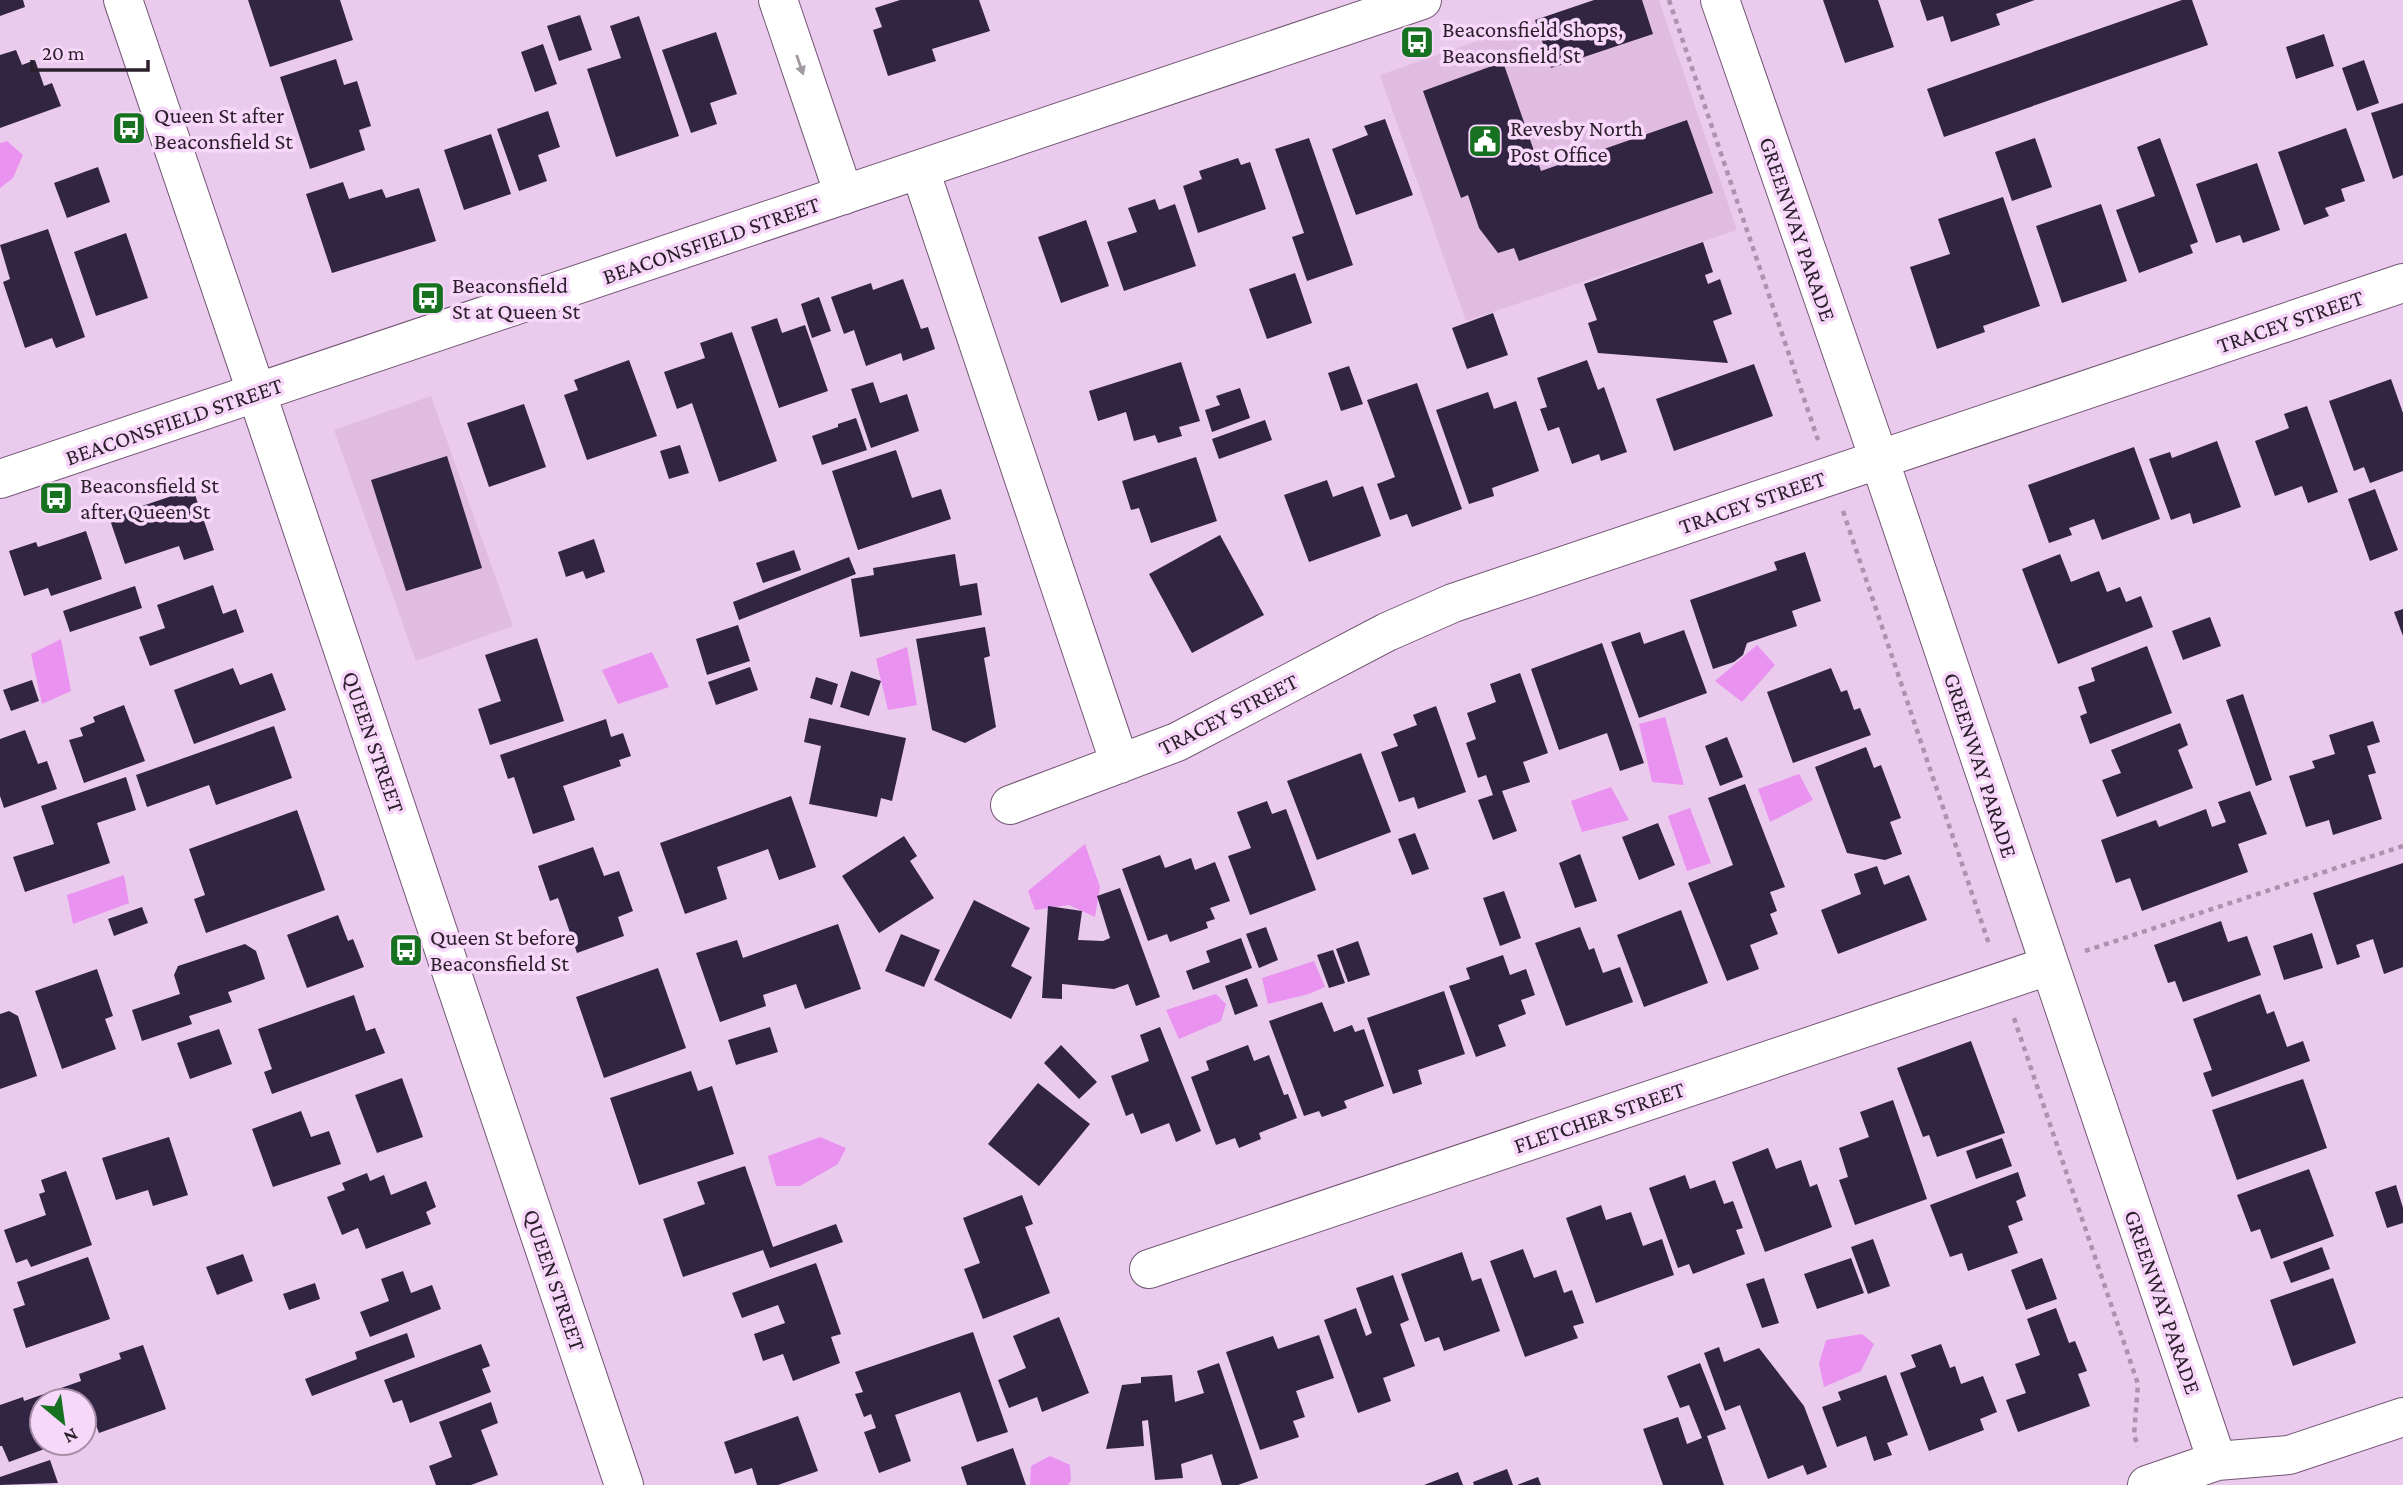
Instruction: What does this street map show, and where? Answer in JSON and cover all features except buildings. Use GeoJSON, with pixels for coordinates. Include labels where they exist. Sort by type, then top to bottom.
{"type":"FeatureCollection","features":[{"type":"Feature","properties":{"kind":"street","name":"QUEEN STREET"},"geometry":{"type":"LineString","coordinates":[[123,0],[624,1485]]}},
{"type":"Feature","properties":{"kind":"street"},"geometry":{"type":"LineString","coordinates":[[778,0],[844,195]]}},
{"type":"Feature","properties":{"kind":"street","name":"BEACONSFIELD STREET"},"geometry":{"type":"LineString","coordinates":[[0,479],[1422,0]]}},
{"type":"Feature","properties":{"kind":"street","name":"GREENWAY PARADE"},"geometry":{"type":"LineString","coordinates":[[1720,0],[1879,459],[2217,1461]]}},
{"type":"Feature","properties":{"kind":"street"},"geometry":{"type":"LineString","coordinates":[[920,170],[1120,764]]}},
{"type":"Feature","properties":{"kind":"street","name":"TRACEY STREET"},"geometry":{"type":"LineString","coordinates":[[1010,805],[1207,728],[1387,632],[1453,603],[2403,283]]}},
{"type":"Feature","properties":{"kind":"street","name":"FLETCHER STREET"},"geometry":{"type":"LineString","coordinates":[[1149,1269],[2048,966]]}},
{"type":"Feature","properties":{"kind":"street"},"geometry":{"type":"LineString","coordinates":[[2149,1484],[2217,1461],[2289,1455],[2403,1417]]}},
{"type":"Feature","properties":{"kind":"path"},"geometry":{"type":"LineString","coordinates":[[1669,0],[2138,1384],[2134,1435],[2149,1484]]}},
{"type":"Feature","properties":{"kind":"path"},"geometry":{"type":"LineString","coordinates":[[2048,966],[2403,846]]}},
{"type":"Feature","properties":{"kind":"shaded area"},"geometry":{"type":"Polygon","coordinates":[[[1595,0],[1659,0],[1737,230],[1466,321],[1380,75],[1595,0]]]}},
{"type":"Feature","properties":{"kind":"shaded area"},"geometry":{"type":"Polygon","coordinates":[[[7,141],[23,155],[13,178],[0,188],[0,143],[7,141]]]}},
{"type":"Feature","properties":{"kind":"shaded area"},"geometry":{"type":"Polygon","coordinates":[[[431,396],[513,626],[416,661],[334,430],[431,396]]]}},
{"type":"Feature","properties":{"kind":"shaded area"},"geometry":{"type":"Polygon","coordinates":[[[61,639],[71,691],[42,704],[31,654],[61,639]]]}},
{"type":"Feature","properties":{"kind":"shaded area"},"geometry":{"type":"Polygon","coordinates":[[[1757,645],[1775,665],[1742,702],[1715,681],[1757,645]]]}},
{"type":"Feature","properties":{"kind":"shaded area"},"geometry":{"type":"Polygon","coordinates":[[[907,647],[917,705],[888,710],[876,659],[907,647]]]}},
{"type":"Feature","properties":{"kind":"shaded area"},"geometry":{"type":"Polygon","coordinates":[[[652,652],[669,687],[618,704],[602,670],[652,652]]]}},
{"type":"Feature","properties":{"kind":"shaded area"},"geometry":{"type":"Polygon","coordinates":[[[1665,717],[1684,785],[1652,782],[1639,724],[1665,717]]]}},
{"type":"Feature","properties":{"kind":"shaded area"},"geometry":{"type":"Polygon","coordinates":[[[1799,774],[1813,800],[1770,822],[1758,789],[1799,774]]]}},
{"type":"Feature","properties":{"kind":"shaded area"},"geometry":{"type":"Polygon","coordinates":[[[1611,787],[1629,820],[1582,832],[1571,801],[1611,787]]]}},
{"type":"Feature","properties":{"kind":"shaded area"},"geometry":{"type":"Polygon","coordinates":[[[1690,808],[1711,863],[1687,871],[1668,816],[1690,808]]]}},
{"type":"Feature","properties":{"kind":"shaded area"},"geometry":{"type":"Polygon","coordinates":[[[1085,844],[1100,887],[1095,917],[1069,905],[1035,910],[1028,891],[1085,844]]]}},
{"type":"Feature","properties":{"kind":"shaded area"},"geometry":{"type":"Polygon","coordinates":[[[124,875],[129,903],[73,924],[67,895],[124,875]]]}},
{"type":"Feature","properties":{"kind":"shaded area"},"geometry":{"type":"Polygon","coordinates":[[[1314,961],[1325,987],[1309,994],[1268,1004],[1262,978],[1314,961]]]}},
{"type":"Feature","properties":{"kind":"shaded area"},"geometry":{"type":"Polygon","coordinates":[[[1216,994],[1226,1004],[1221,1021],[1179,1039],[1166,1010],[1216,994]]]}},
{"type":"Feature","properties":{"kind":"shaded area"},"geometry":{"type":"Polygon","coordinates":[[[820,1137],[846,1148],[838,1164],[800,1186],[776,1186],[768,1156],[820,1137]]]}},
{"type":"Feature","properties":{"kind":"shaded area"},"geometry":{"type":"Polygon","coordinates":[[[1862,1334],[1874,1344],[1861,1371],[1824,1387],[1819,1364],[1826,1340],[1862,1334]]]}},
{"type":"Feature","properties":{"kind":"shaded area"},"geometry":{"type":"Polygon","coordinates":[[[1050,1456],[1070,1465],[1071,1481],[1068,1485],[1030,1485],[1031,1466],[1050,1456]]]}},
{"type":"Feature","properties":{"kind":"place","name":"Beaconsfield Shops, Beaconsfield St"},"geometry":{"type":"Point","coordinates":[1417,42]}},
{"type":"Feature","properties":{"kind":"place","name":"Queen St after Beaconsfield St"},"geometry":{"type":"Point","coordinates":[129,128]}},
{"type":"Feature","properties":{"kind":"place","name":"Revesby North Post Office"},"geometry":{"type":"Point","coordinates":[1485,141]}},
{"type":"Feature","properties":{"kind":"place","name":"Beaconsfield St at Queen St"},"geometry":{"type":"Point","coordinates":[428,298]}},
{"type":"Feature","properties":{"kind":"place","name":"Beaconsfield St after Queen St"},"geometry":{"type":"Point","coordinates":[56,498]}},
{"type":"Feature","properties":{"kind":"place","name":"Queen St before Beaconsfield St"},"geometry":{"type":"Point","coordinates":[406,950]}}]}
